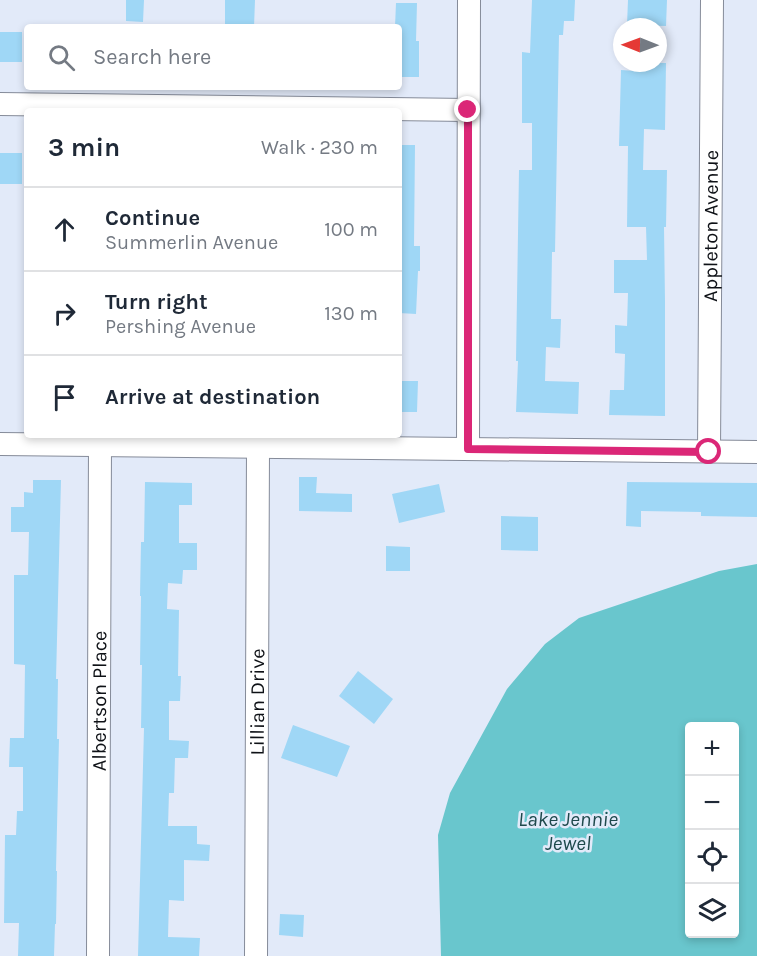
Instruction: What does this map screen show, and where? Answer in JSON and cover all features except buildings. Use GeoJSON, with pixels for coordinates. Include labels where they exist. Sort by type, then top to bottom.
{"type":"FeatureCollection","features":[{"type":"Feature","properties":{"kind":"street"},"geometry":{"type":"LineString","coordinates":[[468,449],[469,0]]}},
{"type":"Feature","properties":{"kind":"street","name":"Appleton Avenue"},"geometry":{"type":"LineString","coordinates":[[709,452],[712,0]]}},
{"type":"Feature","properties":{"kind":"street"},"geometry":{"type":"LineString","coordinates":[[0,104],[312,108]]}},
{"type":"Feature","properties":{"kind":"street"},"geometry":{"type":"LineString","coordinates":[[402,109],[468,110]]}},
{"type":"Feature","properties":{"kind":"street"},"geometry":{"type":"LineString","coordinates":[[0,444],[757,452]]}},
{"type":"Feature","properties":{"kind":"street","name":"Albertson Place"},"geometry":{"type":"LineString","coordinates":[[98,956],[100,446]]}},
{"type":"Feature","properties":{"kind":"street","name":"Lillian Drive"},"geometry":{"type":"LineString","coordinates":[[256,956],[258,448]]}},
{"type":"Feature","properties":{"kind":"water","name":"Lake Jennie Jewel"},"geometry":{"type":"Polygon","coordinates":[[[757,564],[757,956],[441,956],[438,835],[450,793],[507,689],[545,644],[579,618],[719,571],[757,564]]]}},
{"type":"Feature","properties":{"kind":"route"},"geometry":{"type":"LineString","coordinates":[[468,110],[468,449],[709,452]]}}]}
